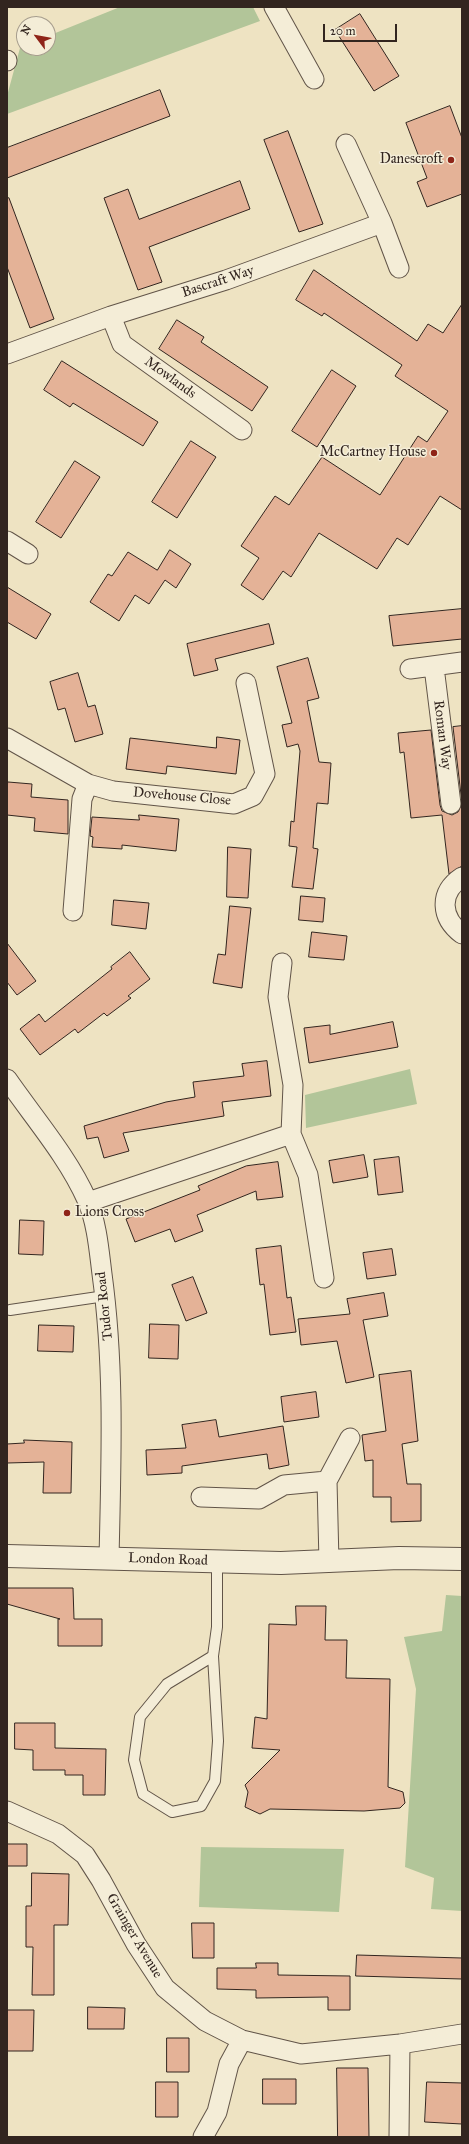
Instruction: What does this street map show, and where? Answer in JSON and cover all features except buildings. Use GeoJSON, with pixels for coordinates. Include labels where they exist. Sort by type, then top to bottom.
{"type":"FeatureCollection","features":[{"type":"Feature","properties":{"kind":"street"},"geometry":{"type":"LineString","coordinates":[[274,7],[314,79]]}},
{"type":"Feature","properties":{"kind":"street"},"geometry":{"type":"LineString","coordinates":[[346,144],[382,223],[399,268]]}},
{"type":"Feature","properties":{"kind":"street","name":"Bascraft Way"},"geometry":{"type":"LineString","coordinates":[[7,354],[111,316],[226,280],[382,223]]}},
{"type":"Feature","properties":{"kind":"street","name":"Mowlands"},"geometry":{"type":"LineString","coordinates":[[111,316],[122,344],[242,430]]}},
{"type":"Feature","properties":{"kind":"street"},"geometry":{"type":"LineString","coordinates":[[7,541],[28,554]]}},
{"type":"Feature","properties":{"kind":"street"},"geometry":{"type":"LineString","coordinates":[[410,669],[434,667],[462,662]]}},
{"type":"Feature","properties":{"kind":"street","name":"Roman Way"},"geometry":{"type":"LineString","coordinates":[[434,667],[451,804]]}},
{"type":"Feature","properties":{"kind":"street","name":"Dovehouse Close"},"geometry":{"type":"LineString","coordinates":[[7,738],[88,784],[113,791],[234,804],[253,796],[265,774],[246,683]]}},
{"type":"Feature","properties":{"kind":"street"},"geometry":{"type":"LineString","coordinates":[[73,911],[82,799],[88,784]]}},
{"type":"Feature","properties":{"kind":"street"},"geometry":{"type":"LineString","coordinates":[[462,877],[448,891],[445,909],[452,926],[462,934]]}},
{"type":"Feature","properties":{"kind":"street"},"geometry":{"type":"LineString","coordinates":[[282,963],[278,997],[292,1084],[291,1134],[308,1175],[324,1278]]}},
{"type":"Feature","properties":{"kind":"street","name":"Tudor Road"},"geometry":{"type":"LineString","coordinates":[[7,1079],[75,1176],[88,1202],[97,1236],[105,1296],[111,1369],[109,1559]]}},
{"type":"Feature","properties":{"kind":"street"},"geometry":{"type":"LineString","coordinates":[[88,1202],[291,1134]]}},
{"type":"Feature","properties":{"kind":"street"},"geometry":{"type":"LineString","coordinates":[[329,1562],[327,1481],[350,1438]]}},
{"type":"Feature","properties":{"kind":"street"},"geometry":{"type":"LineString","coordinates":[[201,1497],[259,1499],[284,1485],[327,1481]]}},
{"type":"Feature","properties":{"kind":"street","name":"London Road"},"geometry":{"type":"LineString","coordinates":[[7,1556],[217,1562],[329,1562],[399,1558],[462,1559]]}},
{"type":"Feature","properties":{"kind":"street","name":"Grainger Avenue"},"geometry":{"type":"LineString","coordinates":[[7,1811],[58,1834],[85,1855],[101,1880],[136,1944],[165,1988],[205,2021],[242,2040],[301,2054],[400,2044],[462,2034]]}},
{"type":"Feature","properties":{"kind":"street"},"geometry":{"type":"LineString","coordinates":[[203,2137],[217,2112],[229,2064],[242,2040]]}},
{"type":"Feature","properties":{"kind":"street"},"geometry":{"type":"LineString","coordinates":[[399,2137],[400,2044]]}},
{"type":"Feature","properties":{"kind":"lane"},"geometry":{"type":"LineString","coordinates":[[10,1310],[105,1296]]}},
{"type":"Feature","properties":{"kind":"lane"},"geometry":{"type":"LineString","coordinates":[[213,1656],[167,1684],[140,1717],[134,1760],[144,1794],[172,1812],[201,1806],[215,1780],[218,1741],[213,1656],[217,1626],[217,1562]]}},
{"type":"Feature","properties":{"kind":"green space"},"geometry":{"type":"Polygon","coordinates":[[[120,7],[253,7],[260,21],[7,114],[7,96],[18,56],[56,56],[56,33],[120,7]]]}},
{"type":"Feature","properties":{"kind":"green space"},"geometry":{"type":"Polygon","coordinates":[[[410,1069],[417,1104],[306,1128],[305,1095],[410,1069]]]}},
{"type":"Feature","properties":{"kind":"green space"},"geometry":{"type":"Polygon","coordinates":[[[446,1595],[462,1596],[462,1911],[431,1909],[434,1878],[405,1867],[416,1689],[404,1637],[442,1631],[446,1595]]]}},
{"type":"Feature","properties":{"kind":"green space"},"geometry":{"type":"Polygon","coordinates":[[[201,1847],[344,1849],[339,1912],[199,1907],[201,1847]]]}},
{"type":"Feature","properties":{"kind":"place","name":"Danescroft"},"geometry":{"type":"Point","coordinates":[451,160]}},
{"type":"Feature","properties":{"kind":"place","name":"McCartney House"},"geometry":{"type":"Point","coordinates":[434,453]}},
{"type":"Feature","properties":{"kind":"place","name":"Lions Cross"},"geometry":{"type":"Point","coordinates":[67,1213]}}]}
